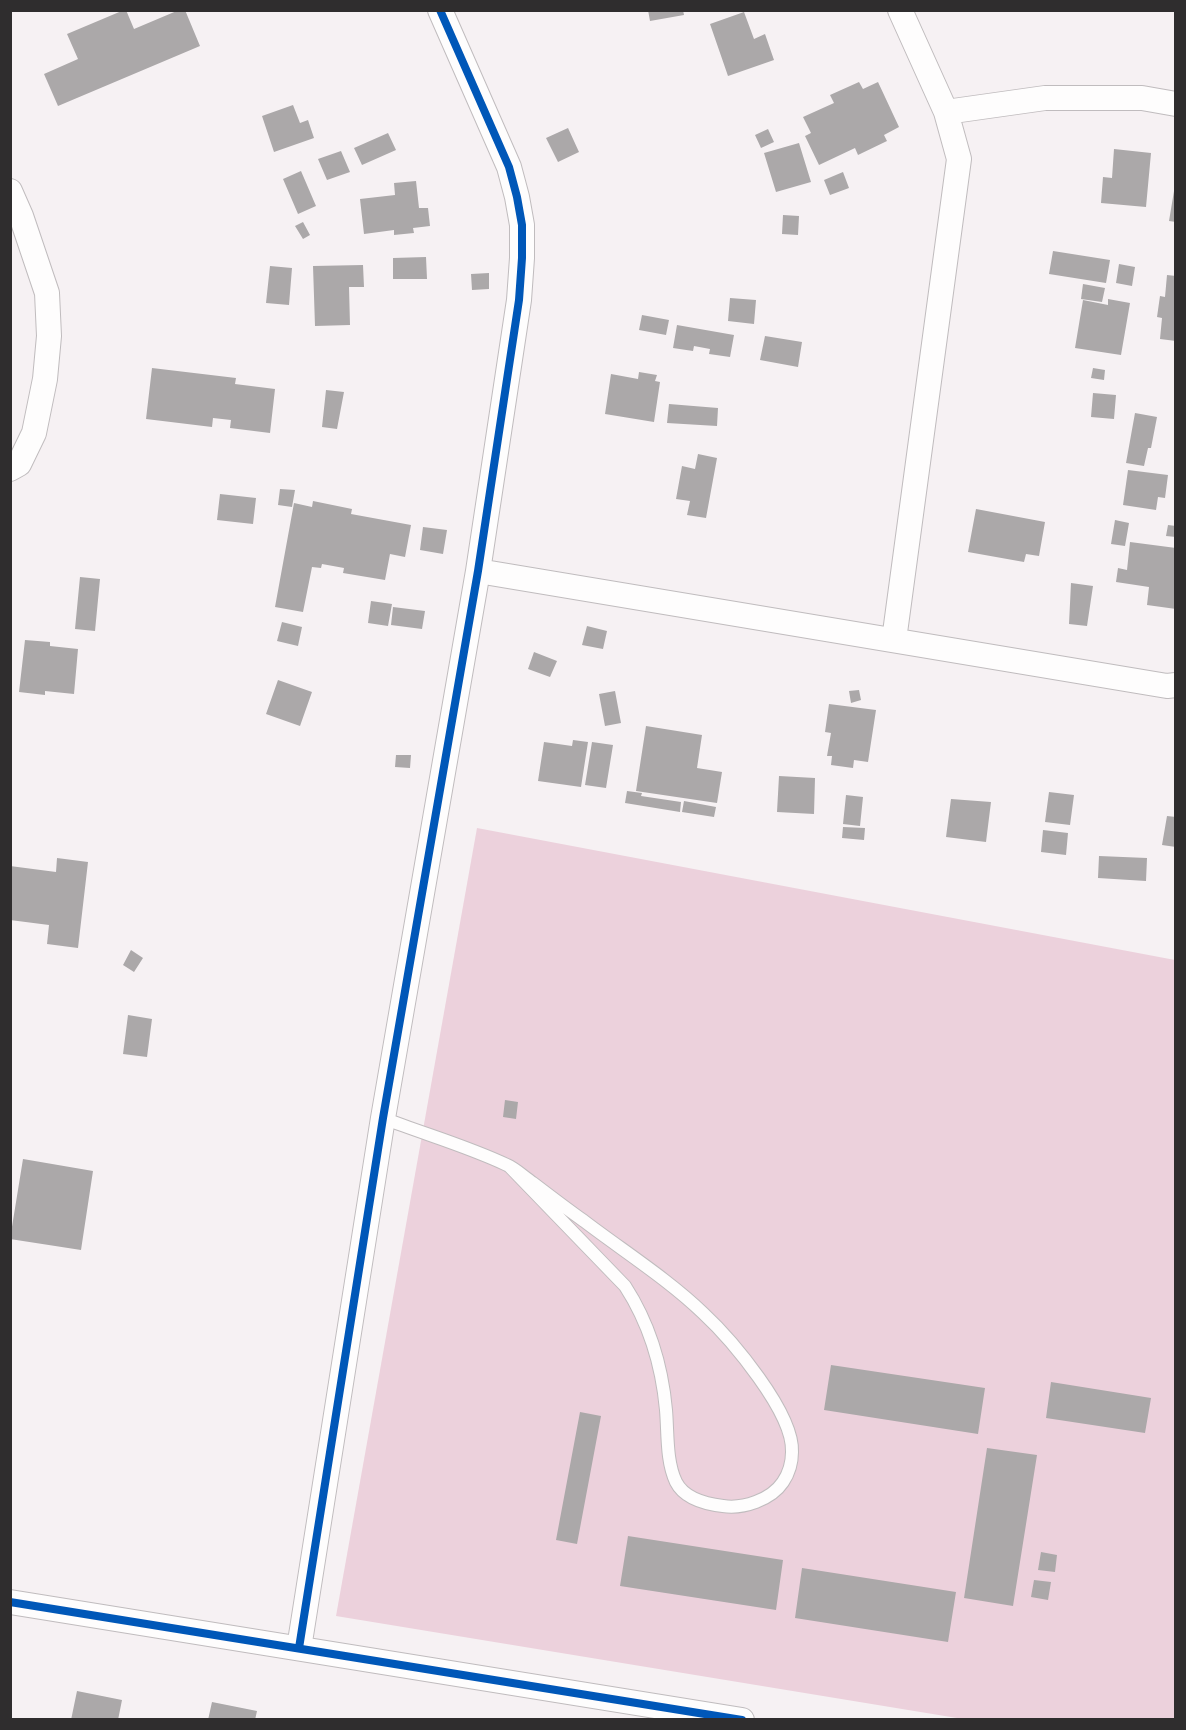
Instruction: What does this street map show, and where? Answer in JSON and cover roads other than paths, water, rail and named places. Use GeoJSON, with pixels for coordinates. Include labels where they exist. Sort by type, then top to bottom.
{"type":"FeatureCollection","features":[{"type":"Feature","properties":{"kind":"street"},"geometry":{"type":"LineString","coordinates":[[299,1648],[383,1118],[478,571],[519,300],[522,225],[509,167],[440,10]]}},
{"type":"Feature","properties":{"kind":"street"},"geometry":{"type":"LineString","coordinates":[[894,640],[959,159],[946,112],[900,10]]}},
{"type":"Feature","properties":{"kind":"street"},"geometry":{"type":"LineString","coordinates":[[946,112],[1045,98],[1142,98],[1176,104]]}},
{"type":"Feature","properties":{"kind":"street"},"geometry":{"type":"LineString","coordinates":[[10,191],[21,216],[47,293],[49,336],[45,379],[34,433],[19,464],[10,469]]}},
{"type":"Feature","properties":{"kind":"street"},"geometry":{"type":"LineString","coordinates":[[478,571],[1167,686],[1176,685]]}},
{"type":"Feature","properties":{"kind":"street"},"geometry":{"type":"LineString","coordinates":[[10,1602],[742,1719]]}},
{"type":"Feature","properties":{"kind":"lane"},"geometry":{"type":"LineString","coordinates":[[383,1118],[509,1166],[649,1269],[703,1312],[737,1348],[787,1424],[793,1450],[790,1471],[780,1487],[765,1499],[746,1505],[726,1507],[706,1503],[690,1496],[677,1484],[671,1467],[660,1368],[646,1322],[637,1304],[625,1286],[509,1166]]}}]}
